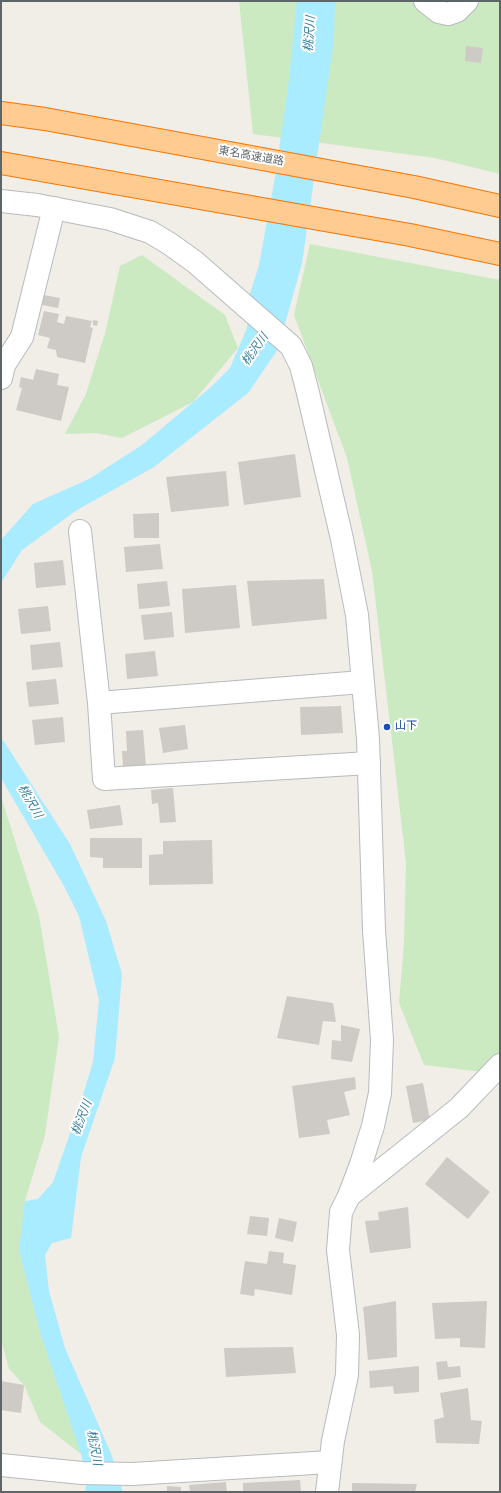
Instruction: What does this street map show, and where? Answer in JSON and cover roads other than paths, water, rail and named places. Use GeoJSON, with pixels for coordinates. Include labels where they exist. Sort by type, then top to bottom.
{"type":"FeatureCollection","features":[{"type":"Feature","properties":{"kind":"highway","name":"東名高速道路"},"geometry":{"type":"LineString","coordinates":[[1,113],[45,119],[414,187],[500,206]]}},
{"type":"Feature","properties":{"kind":"highway"},"geometry":{"type":"LineString","coordinates":[[1,163],[410,235],[500,254]]}},
{"type":"Feature","properties":{"kind":"street"},"geometry":{"type":"LineString","coordinates":[[425,1],[439,12],[448,14],[456,11],[467,1]]}},
{"type":"Feature","properties":{"kind":"street"},"geometry":{"type":"LineString","coordinates":[[1,201],[54,208],[110,219],[150,232],[170,244],[195,262],[291,346],[301,366],[308,393],[342,539],[357,615],[369,764],[374,930],[382,1040],[380,1092],[361,1164],[349,1196],[340,1212],[338,1250],[348,1335],[347,1375],[330,1462],[327,1492]]}},
{"type":"Feature","properties":{"kind":"street"},"geometry":{"type":"LineString","coordinates":[[1,378],[4,365],[22,337],[54,208]]}},
{"type":"Feature","properties":{"kind":"street"},"geometry":{"type":"LineString","coordinates":[[80,531],[99,703],[104,778],[369,764]]}},
{"type":"Feature","properties":{"kind":"street"},"geometry":{"type":"LineString","coordinates":[[99,703],[362,682]]}},
{"type":"Feature","properties":{"kind":"street"},"geometry":{"type":"LineString","coordinates":[[349,1196],[459,1108],[500,1065]]}},
{"type":"Feature","properties":{"kind":"street"},"geometry":{"type":"LineString","coordinates":[[1,1465],[82,1473],[132,1474],[330,1462]]}},
{"type":"Feature","properties":{"kind":"water","name":"桃沢川"},"geometry":{"type":"Polygon","coordinates":[[[297,1],[335,1],[334,39],[302,263],[278,349],[248,393],[154,467],[77,510],[22,550],[1,583],[1,540],[33,504],[89,479],[142,445],[211,387],[230,368],[247,328],[249,297],[259,265],[275,177],[288,88],[297,1]]]}},
{"type":"Feature","properties":{"kind":"water","name":"桃沢川"},"geometry":{"type":"Polygon","coordinates":[[[1,737],[70,844],[106,921],[122,974],[115,1058],[81,1157],[71,1238],[52,1243],[45,1255],[49,1291],[65,1348],[112,1456],[123,1492],[85,1492],[87,1481],[81,1454],[41,1335],[19,1250],[25,1201],[38,1199],[53,1182],[79,1108],[93,1062],[99,1000],[79,916],[64,886],[1,778],[1,737]]]}},
{"type":"Feature","properties":{"kind":"place","name":"山下"},"geometry":{"type":"Point","coordinates":[387,727]}}]}
